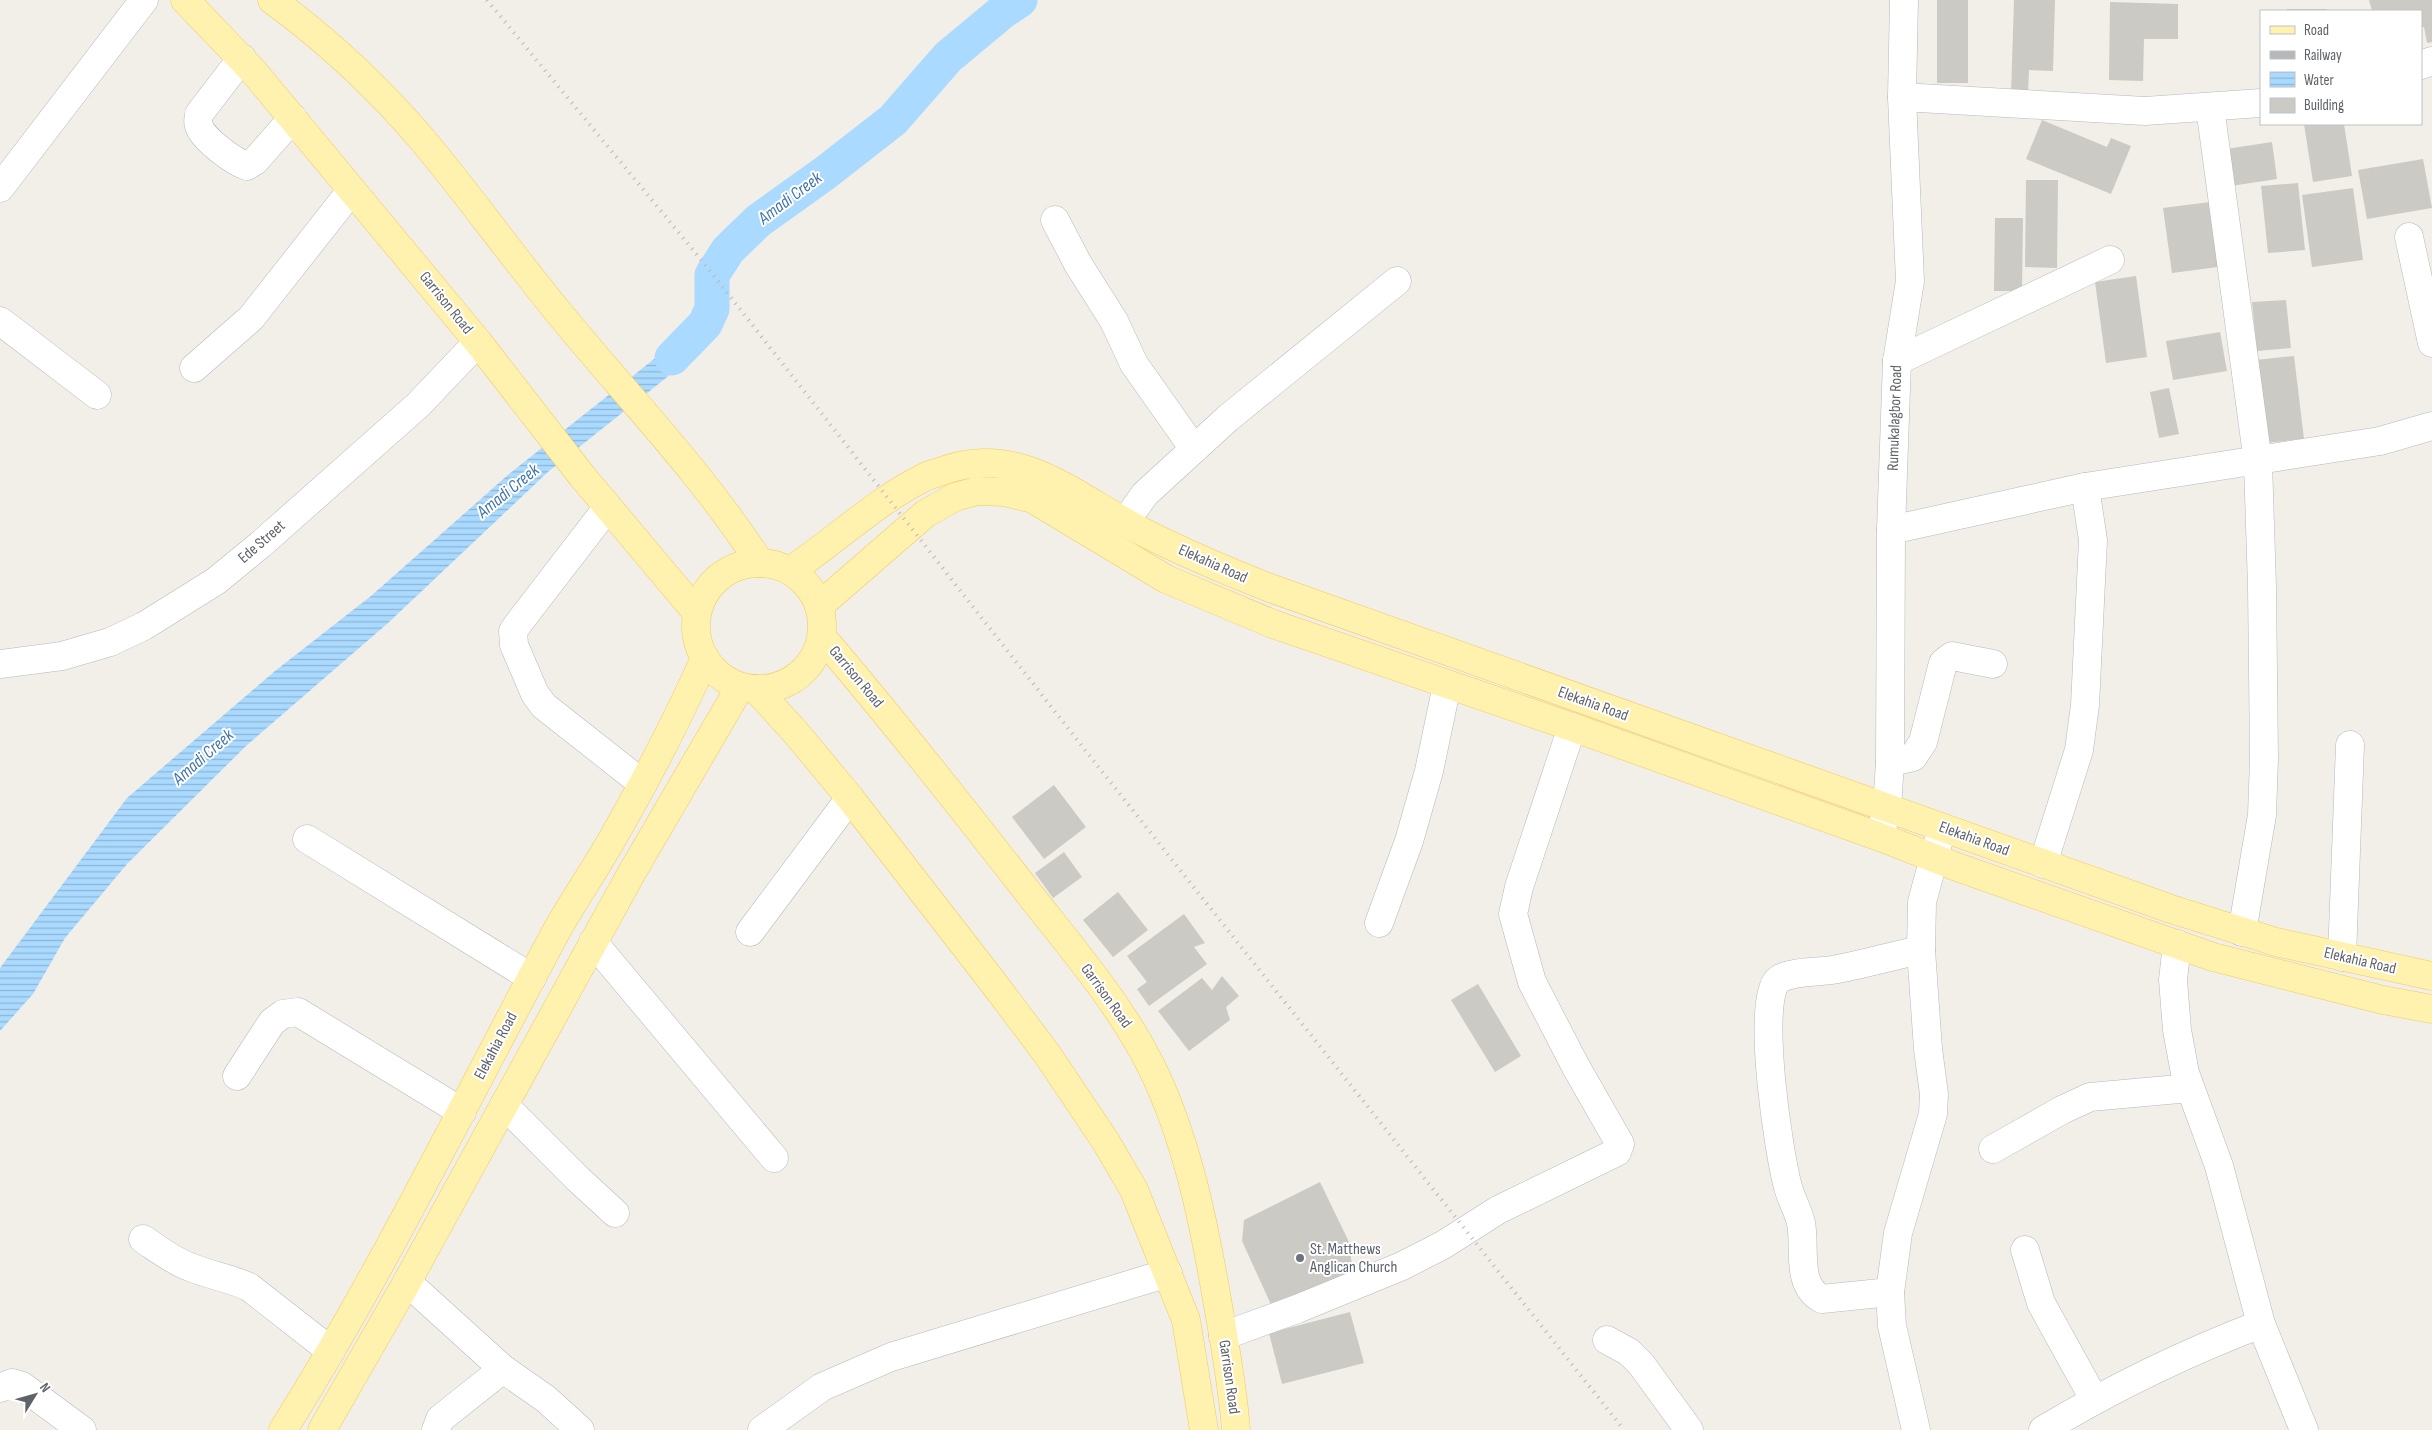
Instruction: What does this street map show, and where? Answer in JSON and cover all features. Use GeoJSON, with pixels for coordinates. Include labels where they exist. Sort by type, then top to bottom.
{"type":"FeatureCollection","features":[{"type":"Feature","properties":{"kind":"main road","name":"Garrison Road"},"geometry":{"type":"LineString","coordinates":[[185,0],[242,58],[293,118],[478,342],[582,476],[697,613]]}},
{"type":"Feature","properties":{"kind":"main road"},"geometry":{"type":"LineString","coordinates":[[272,0],[308,26],[364,77],[421,138],[596,357],[735,523],[760,563]]}},
{"type":"Feature","properties":{"kind":"main road","name":"Elekahia Road"},"geometry":{"type":"LineString","coordinates":[[790,571],[865,516],[924,477],[976,462],[997,462],[1031,470],[1063,485],[1125,522],[1200,560],[1270,588],[2171,909],[2242,932],[2342,957],[2432,976]]}},
{"type":"Feature","properties":{"kind":"main road","name":"Elekahia Road"},"geometry":{"type":"LineString","coordinates":[[819,606],[925,514],[955,497],[977,491],[1004,492],[1033,499],[1136,563],[1217,602],[2177,944],[2213,956],[2298,979],[2432,1009]]}},
{"type":"Feature","properties":{"kind":"main road"},"geometry":{"type":"LineString","coordinates":[[760,563],[776,565],[790,571],[802,580],[812,592],[819,606],[822,621],[822,637],[818,652],[810,665],[799,676],[786,684],[771,689],[748,688],[726,680],[705,658],[697,636],[697,613],[706,592],[721,575],[740,566],[760,563]]}},
{"type":"Feature","properties":{"kind":"main road","name":"Garrison Road"},"geometry":{"type":"LineString","coordinates":[[822,637],[922,756],[1091,974],[1131,1030],[1150,1065],[1169,1107],[1204,1228],[1223,1336],[1236,1430]]}},
{"type":"Feature","properties":{"kind":"main road","name":"Elekahia Road"},"geometry":{"type":"LineString","coordinates":[[283,1430],[331,1351],[462,1112],[558,928],[614,837],[678,720],[705,658]]}},
{"type":"Feature","properties":{"kind":"main road","name":"Garrison Road"},"geometry":{"type":"LineString","coordinates":[[748,688],[798,734],[992,980],[1074,1094],[1134,1190],[1186,1320],[1204,1430]]}},
{"type":"Feature","properties":{"kind":"main road"},"geometry":{"type":"LineString","coordinates":[[322,1430],[407,1282],[593,942],[682,784],[748,688]]}},
{"type":"Feature","properties":{"kind":"street"},"geometry":{"type":"LineString","coordinates":[[0,188],[144,0]]}},
{"type":"Feature","properties":{"kind":"street","name":"Rumukalagbor Road"},"geometry":{"type":"LineString","coordinates":[[1880,837],[1887,808],[1890,762],[1891,530],[1897,362],[1910,281],[1902,98],[1904,0]]}},
{"type":"Feature","properties":{"kind":"street"},"geometry":{"type":"LineString","coordinates":[[242,58],[199,114],[198,124],[203,134],[238,164],[247,166],[255,161],[293,118]]}},
{"type":"Feature","properties":{"kind":"street"},"geometry":{"type":"LineString","coordinates":[[1902,98],[2146,111],[2260,102]]}},
{"type":"Feature","properties":{"kind":"street"},"geometry":{"type":"LineString","coordinates":[[2210,107],[2258,462],[2264,759],[2262,815],[2242,932]]}},
{"type":"Feature","properties":{"kind":"street"},"geometry":{"type":"LineString","coordinates":[[194,368],[251,318],[351,190]]}},
{"type":"Feature","properties":{"kind":"street"},"geometry":{"type":"LineString","coordinates":[[1055,220],[1078,264],[1114,322],[1134,364],[1194,449]]}},
{"type":"Feature","properties":{"kind":"street"},"geometry":{"type":"LineString","coordinates":[[2409,237],[2432,343]]}},
{"type":"Feature","properties":{"kind":"street"},"geometry":{"type":"LineString","coordinates":[[1897,362],[2110,260]]}},
{"type":"Feature","properties":{"kind":"street"},"geometry":{"type":"LineString","coordinates":[[1125,522],[1145,494],[1228,418],[1397,281]]}},
{"type":"Feature","properties":{"kind":"street"},"geometry":{"type":"LineString","coordinates":[[0,321],[97,395]]}},
{"type":"Feature","properties":{"kind":"street","name":"Ede Street"},"geometry":{"type":"LineString","coordinates":[[0,664],[62,656],[110,642],[144,626],[216,581],[260,545],[418,405],[478,342]]}},
{"type":"Feature","properties":{"kind":"street"},"geometry":{"type":"LineString","coordinates":[[1891,530],[2085,487],[2258,462],[2380,441],[2432,426]]}},
{"type":"Feature","properties":{"kind":"street"},"geometry":{"type":"LineString","coordinates":[[2043,864],[2079,750],[2085,705],[2093,540],[2085,487]]}},
{"type":"Feature","properties":{"kind":"street"},"geometry":{"type":"LineString","coordinates":[[608,507],[521,620],[514,631],[514,645],[528,680],[544,706],[643,784]]}},
{"type":"Feature","properties":{"kind":"street"},"geometry":{"type":"LineString","coordinates":[[1890,762],[1912,757],[1923,742],[1943,663],[1947,658],[1952,656],[1994,664]]}},
{"type":"Feature","properties":{"kind":"street"},"geometry":{"type":"LineString","coordinates":[[1379,923],[1409,841],[1426,780],[1447,685]]}},
{"type":"Feature","properties":{"kind":"street"},"geometry":{"type":"LineString","coordinates":[[1223,1336],[1297,1310],[1402,1266],[1443,1245],[1498,1210],[1617,1152],[1620,1144],[1576,1067],[1532,982],[1514,914],[1520,886],[1572,727]]}},
{"type":"Feature","properties":{"kind":"street"},"geometry":{"type":"LineString","coordinates":[[2342,957],[2350,745]]}},
{"type":"Feature","properties":{"kind":"street"},"geometry":{"type":"LineString","coordinates":[[750,932],[850,798]]}},
{"type":"Feature","properties":{"kind":"street"},"geometry":{"type":"LineString","coordinates":[[1916,1430],[1892,1326],[1890,1292],[1898,1233],[1933,1114],[1934,1094],[1928,1049],[1920,950],[1922,902],[1942,828]]}},
{"type":"Feature","properties":{"kind":"street"},"geometry":{"type":"LineString","coordinates":[[307,839],[532,978]]}},
{"type":"Feature","properties":{"kind":"street"},"geometry":{"type":"LineString","coordinates":[[593,942],[774,1158]]}},
{"type":"Feature","properties":{"kind":"street"},"geometry":{"type":"LineString","coordinates":[[2177,944],[2173,980],[2177,1030],[2185,1072],[2219,1166],[2261,1324],[2304,1430]]}},
{"type":"Feature","properties":{"kind":"street"},"geometry":{"type":"LineString","coordinates":[[1890,1292],[1822,1299],[1810,1290],[1804,1270],[1804,1237],[1798,1212],[1788,1189],[1773,1112],[1770,1000],[1776,983],[1788,975],[1832,970],[1920,950]]}},
{"type":"Feature","properties":{"kind":"street"},"geometry":{"type":"LineString","coordinates":[[237,1076],[272,1022],[283,1014],[298,1012],[462,1112]]}},
{"type":"Feature","properties":{"kind":"street"},"geometry":{"type":"LineString","coordinates":[[1993,1149],[2062,1110],[2090,1097],[2190,1088]]}},
{"type":"Feature","properties":{"kind":"street"},"geometry":{"type":"LineString","coordinates":[[504,1105],[615,1213]]}},
{"type":"Feature","properties":{"kind":"street"},"geometry":{"type":"LineString","coordinates":[[143,1239],[168,1257],[189,1267],[234,1280],[249,1287],[331,1351]]}},
{"type":"Feature","properties":{"kind":"street"},"geometry":{"type":"LineString","coordinates":[[2024,1250],[2041,1302],[2094,1399]]}},
{"type":"Feature","properties":{"kind":"street"},"geometry":{"type":"LineString","coordinates":[[762,1430],[822,1387],[891,1357],[1168,1273]]}},
{"type":"Feature","properties":{"kind":"street"},"geometry":{"type":"LineString","coordinates":[[407,1282],[503,1369],[546,1399],[580,1430]]}},
{"type":"Feature","properties":{"kind":"street"},"geometry":{"type":"LineString","coordinates":[[2043,1430],[2094,1399],[2200,1347],[2261,1324]]}},
{"type":"Feature","properties":{"kind":"street"},"geometry":{"type":"LineString","coordinates":[[1607,1340],[1629,1352],[1641,1364],[1689,1430]]}},
{"type":"Feature","properties":{"kind":"street"},"geometry":{"type":"LineString","coordinates":[[436,1430],[440,1419],[503,1369]]}},
{"type":"Feature","properties":{"kind":"street"},"geometry":{"type":"LineString","coordinates":[[0,1388],[12,1382],[22,1386],[82,1430]]}},
{"type":"Feature","properties":{"kind":"water"},"geometry":{"type":"Polygon","coordinates":[[[702,321],[708,327],[676,370],[549,471],[388,623],[246,746],[127,864],[65,938],[33,994],[0,1031],[0,968],[127,798],[275,671],[371,596],[509,474],[702,321]]]}},
{"type":"Feature","properties":{"kind":"building"},"geometry":{"type":"Polygon","coordinates":[[[1937,0],[1968,0],[1968,83],[1937,83],[1937,0]]]}},
{"type":"Feature","properties":{"kind":"building"},"geometry":{"type":"Polygon","coordinates":[[[2014,0],[2055,0],[2053,71],[2029,70],[2028,95],[2011,94],[2014,0]]]}},
{"type":"Feature","properties":{"kind":"building"},"geometry":{"type":"Polygon","coordinates":[[[2369,0],[2432,0],[2432,42],[2427,43],[2424,27],[2422,28],[2422,10],[2372,10],[2369,0]]]}},
{"type":"Feature","properties":{"kind":"building"},"geometry":{"type":"Polygon","coordinates":[[[2110,2],[2178,4],[2178,39],[2144,39],[2143,81],[2109,80],[2110,2]]]}},
{"type":"Feature","properties":{"kind":"building"},"geometry":{"type":"Polygon","coordinates":[[[2287,9],[2327,9],[2327,10],[2287,9]]]}},
{"type":"Feature","properties":{"kind":"building"},"geometry":{"type":"Polygon","coordinates":[[[2042,120],[2107,147],[2111,138],[2131,146],[2111,194],[2026,159],[2042,120]]]}},
{"type":"Feature","properties":{"kind":"building"},"geometry":{"type":"Polygon","coordinates":[[[2304,125],[2344,125],[2352,176],[2313,182],[2304,125]]]}},
{"type":"Feature","properties":{"kind":"building"},"geometry":{"type":"Polygon","coordinates":[[[2272,142],[2277,179],[2231,186],[2226,149],[2272,142]]]}},
{"type":"Feature","properties":{"kind":"building"},"geometry":{"type":"Polygon","coordinates":[[[2423,159],[2432,208],[2367,219],[2358,170],[2423,159]]]}},
{"type":"Feature","properties":{"kind":"building"},"geometry":{"type":"Polygon","coordinates":[[[2026,180],[2058,180],[2057,268],[2025,267],[2026,180]]]}},
{"type":"Feature","properties":{"kind":"building"},"geometry":{"type":"Polygon","coordinates":[[[2298,183],[2305,250],[2268,253],[2261,186],[2298,183]]]}},
{"type":"Feature","properties":{"kind":"building"},"geometry":{"type":"Polygon","coordinates":[[[2353,188],[2363,260],[2312,267],[2302,195],[2353,188]]]}},
{"type":"Feature","properties":{"kind":"building"},"geometry":{"type":"Polygon","coordinates":[[[2210,202],[2218,267],[2172,273],[2163,208],[2210,202]]]}},
{"type":"Feature","properties":{"kind":"building"},"geometry":{"type":"Polygon","coordinates":[[[1995,218],[2023,218],[2022,291],[1994,291],[1995,218]]]}},
{"type":"Feature","properties":{"kind":"building"},"geometry":{"type":"Polygon","coordinates":[[[2136,276],[2147,357],[2106,363],[2095,282],[2136,276]]]}},
{"type":"Feature","properties":{"kind":"building"},"geometry":{"type":"Polygon","coordinates":[[[2286,300],[2291,348],[2257,351],[2252,302],[2286,300]]]}},
{"type":"Feature","properties":{"kind":"building"},"geometry":{"type":"Polygon","coordinates":[[[2220,332],[2227,371],[2173,380],[2166,341],[2220,332]]]}},
{"type":"Feature","properties":{"kind":"building"},"geometry":{"type":"Polygon","coordinates":[[[2294,356],[2304,439],[2265,443],[2255,360],[2294,356]]]}},
{"type":"Feature","properties":{"kind":"building"},"geometry":{"type":"Polygon","coordinates":[[[2169,388],[2179,434],[2159,438],[2150,392],[2169,388]]]}},
{"type":"Feature","properties":{"kind":"building"},"geometry":{"type":"Polygon","coordinates":[[[1054,785],[1086,827],[1044,859],[1012,817],[1054,785]]]}},
{"type":"Feature","properties":{"kind":"building"},"geometry":{"type":"Polygon","coordinates":[[[1064,852],[1082,877],[1053,898],[1035,873],[1064,852]]]}},
{"type":"Feature","properties":{"kind":"building"},"geometry":{"type":"Polygon","coordinates":[[[1118,892],[1148,930],[1113,957],[1083,920],[1118,892]]]}},
{"type":"Feature","properties":{"kind":"building"},"geometry":{"type":"Polygon","coordinates":[[[1184,914],[1205,943],[1194,947],[1207,964],[1149,1006],[1137,989],[1147,982],[1127,956],[1184,914]]]}},
{"type":"Feature","properties":{"kind":"building"},"geometry":{"type":"Polygon","coordinates":[[[1222,976],[1239,996],[1226,1007],[1230,1020],[1189,1051],[1158,1011],[1202,978],[1212,990],[1222,976]]]}},
{"type":"Feature","properties":{"kind":"building"},"geometry":{"type":"Polygon","coordinates":[[[1478,984],[1521,1056],[1495,1072],[1451,1000],[1478,984]]]}},
{"type":"Feature","properties":{"kind":"building","name":"St. Matthews Anglican Church"},"geometry":{"type":"Polygon","coordinates":[[[1320,1182],[1349,1242],[1353,1274],[1273,1309],[1242,1241],[1244,1220],[1320,1182]]]}},
{"type":"Feature","properties":{"kind":"building"},"geometry":{"type":"Polygon","coordinates":[[[1350,1312],[1364,1363],[1282,1384],[1269,1333],[1350,1312]]]}},
{"type":"Feature","properties":{"kind":"waterway","name":"Amadi Creek"},"geometry":{"type":"LineString","coordinates":[[672,358],[705,324],[712,309],[712,275],[728,250],[758,221],[825,173],[893,120],[948,57],[1002,12],[1020,0]]}},
{"type":"Feature","properties":{"kind":"railway"},"geometry":{"type":"LineString","coordinates":[[487,0],[703,262],[1089,755],[1624,1430]]}},
{"type":"Feature","properties":{"kind":"place","name":"St. Matthews Anglican Church"},"geometry":{"type":"Point","coordinates":[1300,1258]}}]}
